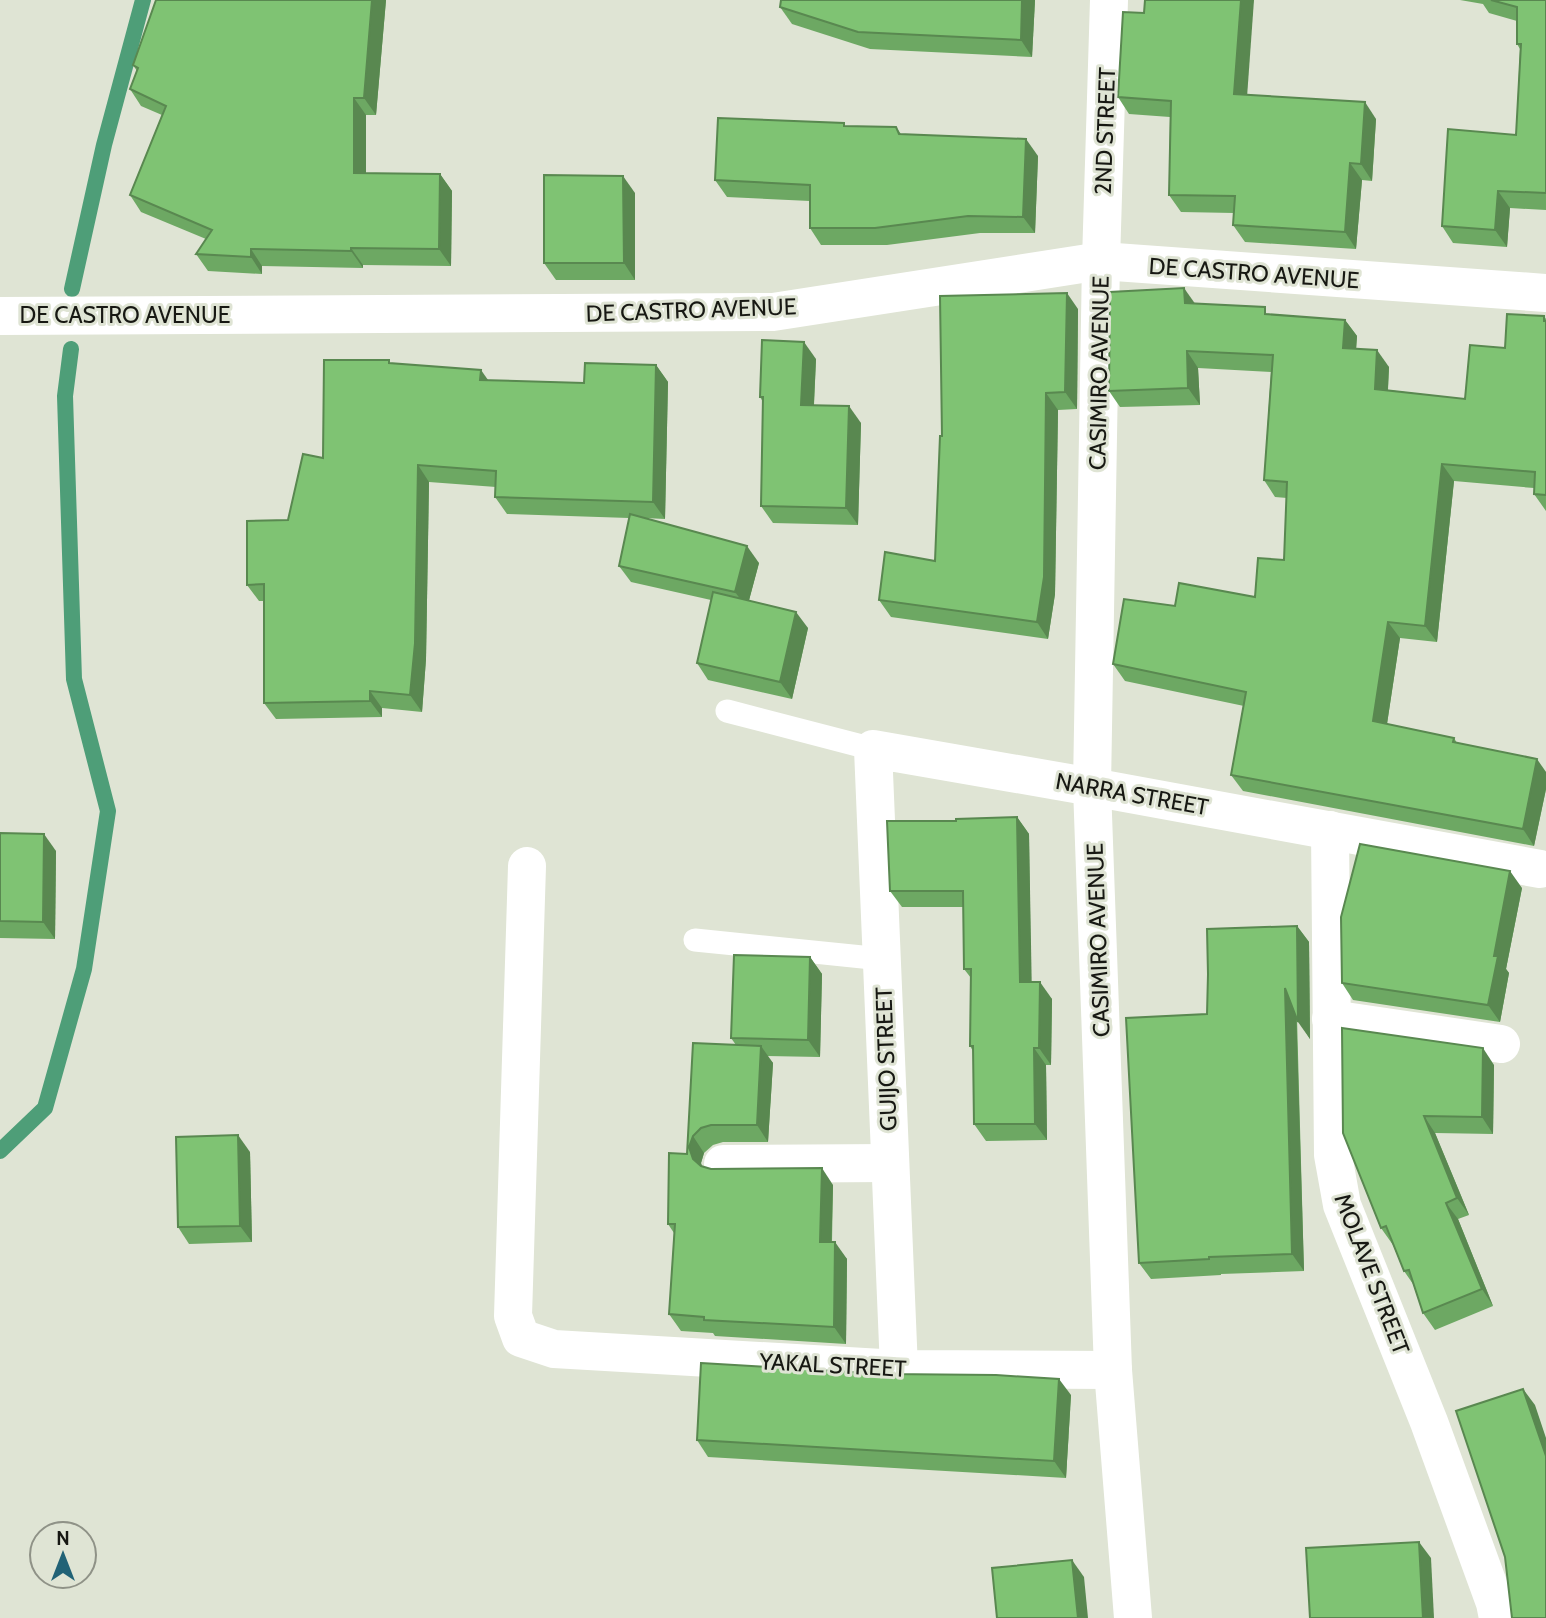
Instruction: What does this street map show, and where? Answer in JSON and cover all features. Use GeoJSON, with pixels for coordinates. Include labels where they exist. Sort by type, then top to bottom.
{"type":"FeatureCollection","features":[{"type":"Feature","properties":{"kind":"street","name":"2ND STREET"},"geometry":{"type":"LineString","coordinates":[[1101,261],[1109,0]]}},
{"type":"Feature","properties":{"kind":"street","name":"DE CASTRO AVENUE"},"geometry":{"type":"LineString","coordinates":[[0,316],[773,313],[1101,261],[1546,293]]}},
{"type":"Feature","properties":{"kind":"street","name":"CASIMIRO AVENUE"},"geometry":{"type":"LineString","coordinates":[[1101,261],[1093,786],[1113,1370],[1133,1618]]}},
{"type":"Feature","properties":{"kind":"street","name":"NARRA STREET"},"geometry":{"type":"LineString","coordinates":[[873,750],[1093,786],[1540,869]]}},
{"type":"Feature","properties":{"kind":"street","name":"GUIJO STREET"},"geometry":{"type":"LineString","coordinates":[[873,750],[899,1369]]}},
{"type":"Feature","properties":{"kind":"street","name":"MOLAVE STREET"},"geometry":{"type":"LineString","coordinates":[[1330,830],[1333,1155],[1342,1205],[1429,1422],[1495,1603],[1498,1618]]}},
{"type":"Feature","properties":{"kind":"street","name":"YAKAL STREET"},"geometry":{"type":"LineString","coordinates":[[527,866],[513,1317],[522,1338],[554,1349],[899,1369],[1113,1370]]}},
{"type":"Feature","properties":{"kind":"street"},"geometry":{"type":"LineString","coordinates":[[1331,1018],[1502,1044]]}},
{"type":"Feature","properties":{"kind":"street"},"geometry":{"type":"LineString","coordinates":[[723,1164],[890,1163]]}},
{"type":"Feature","properties":{"kind":"lane","name":"NARRA STREET"},"geometry":{"type":"LineString","coordinates":[[727,711],[873,750]]}},
{"type":"Feature","properties":{"kind":"lane"},"geometry":{"type":"LineString","coordinates":[[695,940],[882,958]]}},
{"type":"Feature","properties":{"kind":"building"},"geometry":{"type":"Polygon","coordinates":[[[156,0],[372,0],[364,98],[354,98],[354,173],[440,174],[439,249],[251,249],[251,257],[196,254],[212,230],[130,195],[166,106],[130,89],[138,68],[133,65],[156,0]]]}},
{"type":"Feature","properties":{"kind":"building"},"geometry":{"type":"Polygon","coordinates":[[[781,0],[1022,0],[1021,40],[858,32],[780,7],[781,0]]]}},
{"type":"Feature","properties":{"kind":"building"},"geometry":{"type":"Polygon","coordinates":[[[1145,0],[1241,0],[1234,94],[1365,102],[1361,164],[1350,163],[1345,232],[1233,225],[1235,196],[1169,195],[1171,101],[1118,97],[1123,12],[1144,13],[1145,0]]]}},
{"type":"Feature","properties":{"kind":"building"},"geometry":{"type":"Polygon","coordinates":[[[1491,0],[1546,0],[1546,193],[1498,191],[1495,230],[1442,226],[1448,129],[1516,135],[1521,44],[1517,44],[1517,7],[1491,0]]]}},
{"type":"Feature","properties":{"kind":"building"},"geometry":{"type":"Polygon","coordinates":[[[718,118],[896,127],[899,134],[1026,139],[1023,217],[968,216],[875,228],[810,228],[810,185],[715,180],[718,118]]]}},
{"type":"Feature","properties":{"kind":"building"},"geometry":{"type":"Polygon","coordinates":[[[544,175],[623,176],[624,263],[544,263],[544,175]]]}},
{"type":"Feature","properties":{"kind":"building"},"geometry":{"type":"Polygon","coordinates":[[[1184,288],[1185,303],[1265,307],[1265,314],[1345,320],[1343,348],[1377,350],[1375,389],[1465,399],[1470,345],[1505,348],[1507,314],[1544,316],[1546,495],[1534,494],[1535,472],[1442,464],[1425,626],[1388,622],[1373,721],[1454,738],[1453,742],[1537,759],[1523,829],[1231,775],[1246,692],[1113,664],[1124,599],[1175,606],[1179,583],[1255,597],[1258,558],[1284,560],[1287,482],[1264,480],[1273,355],[1187,351],[1188,388],[1109,391],[1110,292],[1184,288]]]}},
{"type":"Feature","properties":{"kind":"building"},"geometry":{"type":"Polygon","coordinates":[[[1067,293],[1065,392],[1046,393],[1044,577],[1037,622],[879,600],[885,552],[935,561],[942,436],[940,296],[1067,293]]]}},
{"type":"Feature","properties":{"kind":"building"},"geometry":{"type":"Polygon","coordinates":[[[762,340],[804,342],[801,405],[849,406],[846,508],[761,506],[762,340]]]}},
{"type":"Feature","properties":{"kind":"building"},"geometry":{"type":"Polygon","coordinates":[[[324,360],[389,360],[389,363],[481,370],[480,380],[584,383],[585,363],[656,365],[653,502],[495,497],[496,471],[418,465],[415,643],[410,695],[370,691],[370,701],[264,703],[264,584],[247,585],[247,521],[288,520],[303,454],[323,458],[324,360]]]}},
{"type":"Feature","properties":{"kind":"building"},"geometry":{"type":"Polygon","coordinates":[[[630,514],[747,546],[735,592],[619,566],[630,514]]]}},
{"type":"Feature","properties":{"kind":"building"},"geometry":{"type":"Polygon","coordinates":[[[713,592],[796,612],[780,682],[697,663],[713,592]]]}},
{"type":"Feature","properties":{"kind":"building"},"geometry":{"type":"Polygon","coordinates":[[[1017,817],[1020,982],[1040,982],[1039,1048],[1034,1048],[1035,1124],[974,1124],[973,1046],[970,1046],[971,969],[964,969],[963,891],[890,891],[887,821],[956,821],[1017,817]]]}},
{"type":"Feature","properties":{"kind":"building"},"geometry":{"type":"Polygon","coordinates":[[[0,833],[44,834],[43,922],[0,921],[0,833]]]}},
{"type":"Feature","properties":{"kind":"building"},"geometry":{"type":"Polygon","coordinates":[[[1360,844],[1510,871],[1488,1005],[1342,983],[1341,917],[1360,844]]]}},
{"type":"Feature","properties":{"kind":"building"},"geometry":{"type":"Polygon","coordinates":[[[1297,926],[1298,1022],[1285,988],[1292,1254],[1139,1263],[1126,1018],[1207,1014],[1207,929],[1297,926]]]}},
{"type":"Feature","properties":{"kind":"building"},"geometry":{"type":"Polygon","coordinates":[[[734,955],[810,957],[808,1040],[731,1038],[734,955]]]}},
{"type":"Feature","properties":{"kind":"building"},"geometry":{"type":"Polygon","coordinates":[[[1342,1028],[1483,1048],[1482,1117],[1424,1116],[1457,1198],[1446,1203],[1482,1289],[1423,1313],[1409,1270],[1404,1271],[1386,1226],[1381,1228],[1343,1133],[1342,1028]]]}},
{"type":"Feature","properties":{"kind":"building"},"geometry":{"type":"Polygon","coordinates":[[[693,1043],[761,1046],[757,1125],[711,1125],[701,1128],[693,1136],[689,1147],[693,1159],[701,1166],[711,1169],[822,1168],[820,1242],[835,1242],[834,1327],[704,1320],[704,1317],[669,1314],[675,1224],[668,1224],[669,1153],[687,1154],[693,1043]]]}},
{"type":"Feature","properties":{"kind":"building"},"geometry":{"type":"Polygon","coordinates":[[[238,1135],[240,1226],[178,1227],[176,1137],[238,1135]]]}},
{"type":"Feature","properties":{"kind":"building"},"geometry":{"type":"Polygon","coordinates":[[[701,1363],[886,1374],[996,1375],[1059,1379],[1054,1461],[697,1440],[701,1363]]]}},
{"type":"Feature","properties":{"kind":"building"},"geometry":{"type":"Polygon","coordinates":[[[1523,1389],[1546,1456],[1546,1618],[1512,1618],[1505,1557],[1456,1411],[1523,1389]]]}},
{"type":"Feature","properties":{"kind":"building"},"geometry":{"type":"Polygon","coordinates":[[[1419,1542],[1423,1618],[1310,1618],[1306,1548],[1419,1542]]]}},
{"type":"Feature","properties":{"kind":"building"},"geometry":{"type":"Polygon","coordinates":[[[1072,1560],[1078,1618],[997,1618],[992,1568],[1072,1560]]]}},
{"type":"Feature","properties":{"kind":"waterway"},"geometry":{"type":"LineString","coordinates":[[72,289],[104,145],[143,0]]}},
{"type":"Feature","properties":{"kind":"waterway"},"geometry":{"type":"LineString","coordinates":[[0,1151],[45,1108],[84,969],[108,811],[74,679],[65,396],[71,349]]}}]}
